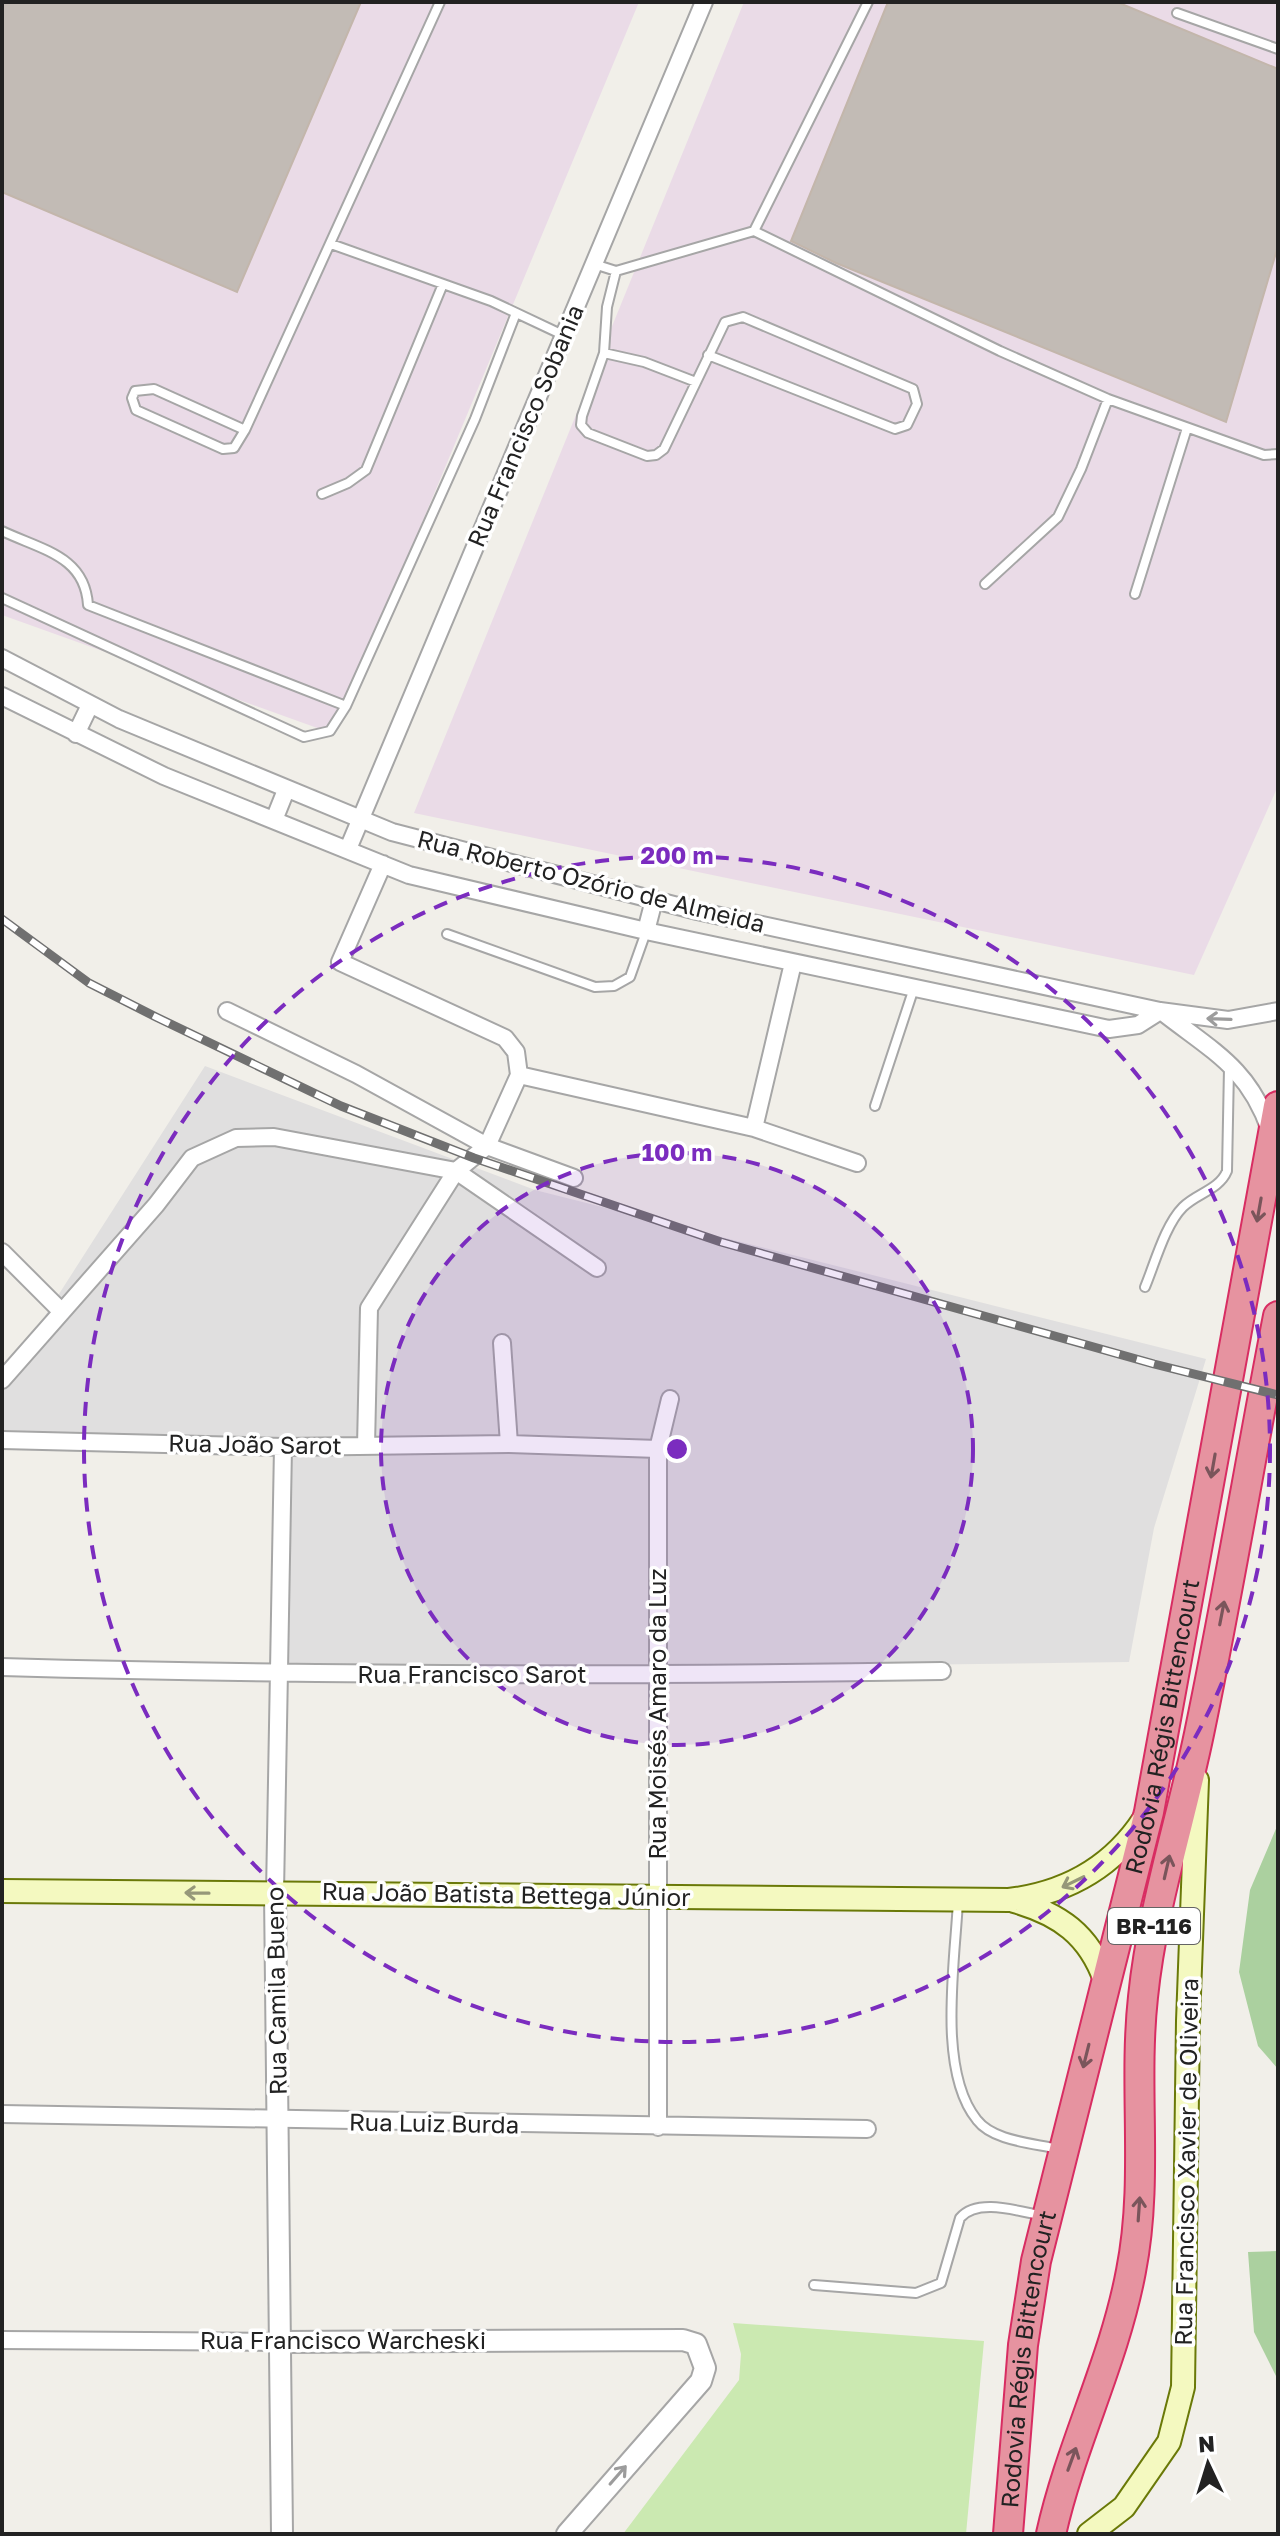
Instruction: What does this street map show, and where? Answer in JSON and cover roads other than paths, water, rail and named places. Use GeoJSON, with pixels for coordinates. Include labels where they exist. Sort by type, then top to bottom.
{"type":"FeatureCollection","features":[{"type":"Feature","properties":{"kind":"highway","name":"Rodovia Régis Bittencourt"},"geometry":{"type":"LineString","coordinates":[[1008,2534],[1023,2345],[1045,2216],[1149,1812],[1278,1106]]}},
{"type":"Feature","properties":{"kind":"highway","name":"Rodovia Régis Bittencourt"},"geometry":{"type":"LineString","coordinates":[[1051,2534],[1067,2472],[1108,2361],[1131,2271],[1141,2184],[1143,1996],[1153,1928],[1199,1735],[1277,1323]]}},
{"type":"Feature","properties":{"kind":"main road","name":"Rua Francisco Xavier de Oliveira"},"geometry":{"type":"LineString","coordinates":[[1089,2534],[1124,2507],[1169,2442],[1183,2387],[1188,2021],[1199,1735]]}},
{"type":"Feature","properties":{"kind":"main road","name":"Rua João Batista Bettega Júnior"},"geometry":{"type":"LineString","coordinates":[[2,1891],[1009,1900],[1056,1891],[1098,1869],[1133,1837],[1149,1812]]}},
{"type":"Feature","properties":{"kind":"main road","name":"Rua João Batista Bettega Júnior"},"geometry":{"type":"LineString","coordinates":[[1009,1900],[1063,1920],[1089,1946],[1105,1980]]}},
{"type":"Feature","properties":{"kind":"street","name":"Rua Francisco Sobania"},"geometry":{"type":"LineString","coordinates":[[348,849],[704,2]]}},
{"type":"Feature","properties":{"kind":"street","name":"Rua Roberto Ozório de Almeida"},"geometry":{"type":"LineString","coordinates":[[2,658],[90,705],[286,790],[420,840],[654,900],[1160,1011],[1228,1020],[1278,1011]]}},
{"type":"Feature","properties":{"kind":"street"},"geometry":{"type":"LineString","coordinates":[[2,696],[164,776],[431,882],[793,963],[1109,1029],[1138,1025],[1160,1011]]}},
{"type":"Feature","properties":{"kind":"street"},"geometry":{"type":"LineString","coordinates":[[76,734],[90,705]]}},
{"type":"Feature","properties":{"kind":"street"},"geometry":{"type":"LineString","coordinates":[[274,820],[286,790]]}},
{"type":"Feature","properties":{"kind":"street"},"geometry":{"type":"LineString","coordinates":[[366,1446],[369,1308],[456,1171],[487,1146],[519,1075],[516,1052],[505,1038],[340,962],[383,864]]}},
{"type":"Feature","properties":{"kind":"street"},"geometry":{"type":"LineString","coordinates":[[646,931],[654,900]]}},
{"type":"Feature","properties":{"kind":"street"},"geometry":{"type":"LineString","coordinates":[[914,988],[923,960]]}},
{"type":"Feature","properties":{"kind":"street"},"geometry":{"type":"LineString","coordinates":[[754,1128],[793,963]]}},
{"type":"Feature","properties":{"kind":"street"},"geometry":{"type":"LineString","coordinates":[[227,1011],[356,1074],[487,1146],[574,1178]]}},
{"type":"Feature","properties":{"kind":"street","name":"Rua Roberto Ozório de Almeida"},"geometry":{"type":"LineString","coordinates":[[1160,1011],[1230,1063],[1256,1094],[1272,1136]]}},
{"type":"Feature","properties":{"kind":"street"},"geometry":{"type":"LineString","coordinates":[[519,1075],[754,1128],[857,1163]]}},
{"type":"Feature","properties":{"kind":"street"},"geometry":{"type":"LineString","coordinates":[[2,1380],[156,1205],[192,1158],[236,1138],[274,1137],[456,1171],[597,1268]]}},
{"type":"Feature","properties":{"kind":"street"},"geometry":{"type":"LineString","coordinates":[[2,1252],[61,1311]]}},
{"type":"Feature","properties":{"kind":"street"},"geometry":{"type":"LineString","coordinates":[[502,1343],[509,1444]]}},
{"type":"Feature","properties":{"kind":"street","name":"Rua Moisés Amaro da Luz"},"geometry":{"type":"LineString","coordinates":[[658,2127],[658,1449],[670,1399]]}},
{"type":"Feature","properties":{"kind":"street","name":"Rua João Sarot"},"geometry":{"type":"LineString","coordinates":[[2,1440],[283,1447],[509,1444],[658,1449]]}},
{"type":"Feature","properties":{"kind":"street","name":"Rua Camila Bueno"},"geometry":{"type":"LineString","coordinates":[[282,2534],[275,1893],[283,1447]]}},
{"type":"Feature","properties":{"kind":"street","name":"Rua Francisco Sarot"},"geometry":{"type":"LineString","coordinates":[[2,1667],[281,1675],[657,1676],[942,1671]]}},
{"type":"Feature","properties":{"kind":"street","name":"Rua Luiz Burda"},"geometry":{"type":"LineString","coordinates":[[2,2114],[867,2129]]}},
{"type":"Feature","properties":{"kind":"street","name":"Rua Francisco Warcheski"},"geometry":{"type":"LineString","coordinates":[[2,2340],[683,2340],[696,2344],[703,2355],[705,2368],[701,2381],[567,2534]]}},
{"type":"Feature","properties":{"kind":"lane"},"geometry":{"type":"LineString","coordinates":[[245,430],[154,389],[135,391],[132,398],[136,410],[223,449],[234,448],[245,430],[331,244],[440,2]]}},
{"type":"Feature","properties":{"kind":"lane"},"geometry":{"type":"LineString","coordinates":[[754,231],[868,2]]}},
{"type":"Feature","properties":{"kind":"lane"},"geometry":{"type":"LineString","coordinates":[[1177,13],[1278,49]]}},
{"type":"Feature","properties":{"kind":"lane"},"geometry":{"type":"LineString","coordinates":[[594,264],[616,271],[754,231],[1000,351],[1108,399],[1264,455],[1278,454]]}},
{"type":"Feature","properties":{"kind":"lane"},"geometry":{"type":"LineString","coordinates":[[331,244],[443,284],[564,336]]}},
{"type":"Feature","properties":{"kind":"lane"},"geometry":{"type":"LineString","coordinates":[[616,271],[607,307],[604,353],[581,425],[588,433],[647,456],[656,455],[664,449],[708,355],[725,322],[743,317],[913,389],[917,404],[907,425],[895,429],[708,355]]}},
{"type":"Feature","properties":{"kind":"lane"},"geometry":{"type":"LineString","coordinates":[[322,494],[348,483],[366,470],[443,284]]}},
{"type":"Feature","properties":{"kind":"lane"},"geometry":{"type":"LineString","coordinates":[[2,598],[304,737],[330,731],[346,706],[475,419],[516,313]]}},
{"type":"Feature","properties":{"kind":"lane"},"geometry":{"type":"LineString","coordinates":[[604,353],[644,362],[696,382]]}},
{"type":"Feature","properties":{"kind":"lane"},"geometry":{"type":"LineString","coordinates":[[985,584],[1058,517],[1081,469],[1108,399]]}},
{"type":"Feature","properties":{"kind":"lane"},"geometry":{"type":"LineString","coordinates":[[1135,594],[1187,428]]}},
{"type":"Feature","properties":{"kind":"lane"},"geometry":{"type":"LineString","coordinates":[[2,531],[76,567],[87,585],[88,605],[346,706]]}},
{"type":"Feature","properties":{"kind":"lane"},"geometry":{"type":"LineString","coordinates":[[447,934],[595,987],[614,986],[630,977],[646,931]]}},
{"type":"Feature","properties":{"kind":"lane"},"geometry":{"type":"LineString","coordinates":[[875,1106],[914,988]]}},
{"type":"Feature","properties":{"kind":"lane"},"geometry":{"type":"LineString","coordinates":[[1145,1287],[1176,1217],[1185,1205],[1223,1180],[1227,1171],[1230,1063]]}},
{"type":"Feature","properties":{"kind":"lane"},"geometry":{"type":"LineString","coordinates":[[958,1899],[953,2037],[955,2064],[963,2092],[977,2121],[995,2134],[1062,2150]]}},
{"type":"Feature","properties":{"kind":"lane"},"geometry":{"type":"LineString","coordinates":[[814,2285],[916,2293],[941,2283],[960,2218],[967,2210],[982,2207],[1045,2216]]}},
{"type":"Feature","properties":{"kind":"railway"},"geometry":{"type":"LineString","coordinates":[[2,919],[89,983],[156,1017],[341,1106],[474,1158],[721,1242],[1154,1364],[1278,1395]]}}]}
